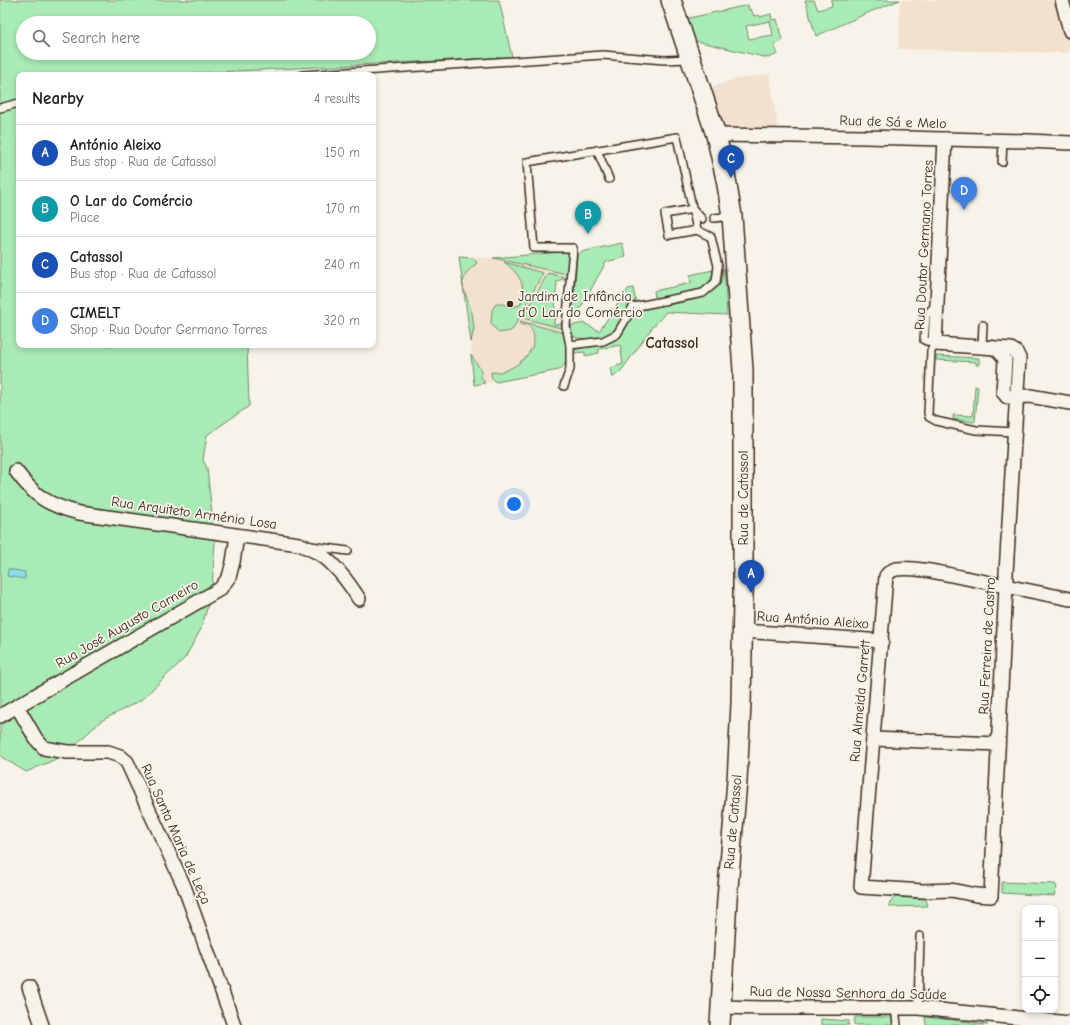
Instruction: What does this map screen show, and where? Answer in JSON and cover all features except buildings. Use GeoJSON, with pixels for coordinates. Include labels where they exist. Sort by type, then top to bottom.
{"type":"FeatureCollection","features":[{"type":"Feature","properties":{"kind":"main road","name":"Rua de Catassol"},"geometry":{"type":"LineString","coordinates":[[671,0],[716,135],[726,179],[732,216],[743,383],[743,631],[739,750],[729,870],[720,1016]]}},
{"type":"Feature","properties":{"kind":"street"},"geometry":{"type":"LineString","coordinates":[[1062,0],[1070,31]]}},
{"type":"Feature","properties":{"kind":"street","name":"Rua de Sá e Melo"},"geometry":{"type":"LineString","coordinates":[[716,135],[944,139],[1070,144]]}},
{"type":"Feature","properties":{"kind":"street","name":"Rua Doutor Germano Torres"},"geometry":{"type":"LineString","coordinates":[[944,139],[935,344],[1011,349],[1018,354],[1017,397]]}},
{"type":"Feature","properties":{"kind":"street"},"geometry":{"type":"LineString","coordinates":[[1017,397],[1030,396],[1070,403]]}},
{"type":"Feature","properties":{"kind":"street","name":"Rua Ferreira de Castro"},"geometry":{"type":"LineString","coordinates":[[991,896],[1017,397]]}},
{"type":"Feature","properties":{"kind":"street","name":"Rua Arquiteto Arménio Losa"},"geometry":{"type":"LineString","coordinates":[[16,471],[28,488],[45,501],[62,509],[79,513],[299,544],[320,554],[348,582],[359,599]]}},
{"type":"Feature","properties":{"kind":"street","name":"Rua José Augusto Carneiro"},"geometry":{"type":"LineString","coordinates":[[0,716],[220,589],[229,577],[237,536]]}},
{"type":"Feature","properties":{"kind":"street","name":"Rua Almeida Garrett"},"geometry":{"type":"LineString","coordinates":[[991,896],[976,895],[951,890],[923,891],[861,887],[882,641],[886,576],[890,571],[896,569],[927,571],[1006,586]]}},
{"type":"Feature","properties":{"kind":"street"},"geometry":{"type":"LineString","coordinates":[[1006,586],[1070,599]]}},
{"type":"Feature","properties":{"kind":"street","name":"Rua António Aleixo"},"geometry":{"type":"LineString","coordinates":[[743,631],[882,641]]}},
{"type":"Feature","properties":{"kind":"street","name":"Rua Santa Maria de Leça"},"geometry":{"type":"LineString","coordinates":[[17,706],[36,739],[44,748],[67,752],[108,752],[120,756],[127,762],[184,886],[234,1025]]}},
{"type":"Feature","properties":{"kind":"street"},"geometry":{"type":"LineString","coordinates":[[873,739],[998,744]]}},
{"type":"Feature","properties":{"kind":"street"},"geometry":{"type":"LineString","coordinates":[[29,986],[42,1025]]}},
{"type":"Feature","properties":{"kind":"street","name":"Rua de Nossa Senhora da Saúde"},"geometry":{"type":"LineString","coordinates":[[720,1016],[763,1008],[895,1007],[918,1008],[1005,1021],[1070,1023]]}},
{"type":"Feature","properties":{"kind":"lane"},"geometry":{"type":"LineString","coordinates":[[347,72],[603,55],[664,60],[691,59]]}},
{"type":"Feature","properties":{"kind":"lane"},"geometry":{"type":"LineString","coordinates":[[0,108],[16,104]]}},
{"type":"Feature","properties":{"kind":"lane"},"geometry":{"type":"LineString","coordinates":[[564,386],[570,369],[570,345],[566,326],[573,248],[534,248],[527,162],[677,137],[697,230]]}},
{"type":"Feature","properties":{"kind":"lane"},"geometry":{"type":"LineString","coordinates":[[1002,162],[1003,141]]}},
{"type":"Feature","properties":{"kind":"lane"},"geometry":{"type":"LineString","coordinates":[[597,150],[609,180]]}},
{"type":"Feature","properties":{"kind":"lane"},"geometry":{"type":"LineString","coordinates":[[693,209],[702,219]]}},
{"type":"Feature","properties":{"kind":"lane"},"geometry":{"type":"LineString","coordinates":[[570,345],[603,341],[617,334],[633,307],[703,293],[716,282],[718,266],[711,237],[697,230],[669,234],[665,214],[693,209]]}},
{"type":"Feature","properties":{"kind":"lane"},"geometry":{"type":"LineString","coordinates":[[714,218],[732,216]]}},
{"type":"Feature","properties":{"kind":"lane"},"geometry":{"type":"LineString","coordinates":[[983,325],[986,347]]}},
{"type":"Feature","properties":{"kind":"lane"},"geometry":{"type":"LineString","coordinates":[[935,344],[931,351],[929,417],[936,421],[976,430],[1015,432]]}},
{"type":"Feature","properties":{"kind":"lane"},"geometry":{"type":"LineString","coordinates":[[299,544],[348,550]]}},
{"type":"Feature","properties":{"kind":"lane"},"geometry":{"type":"LineString","coordinates":[[918,1008],[920,936]]}},
{"type":"Feature","properties":{"kind":"lane"},"geometry":{"type":"LineString","coordinates":[[895,1007],[896,1025]]}},
{"type":"Feature","properties":{"kind":"shaded area"},"geometry":{"type":"Polygon","coordinates":[[[900,0],[1061,0],[1070,36],[1070,51],[1064,53],[898,49],[900,0]]]}},
{"type":"Feature","properties":{"kind":"shaded area"},"geometry":{"type":"Polygon","coordinates":[[[769,74],[779,135],[724,134],[702,90],[736,79],[769,74]]]}},
{"type":"Feature","properties":{"kind":"shaded area","name":"Jardim de Infância d'O Lar do Comércio"},"geometry":{"type":"Polygon","coordinates":[[[568,252],[570,257],[567,278],[557,281],[554,325],[564,323],[563,367],[559,370],[474,385],[471,342],[459,257],[493,258],[568,252]]]}},
{"type":"Feature","properties":{"kind":"green space"},"geometry":{"type":"Polygon","coordinates":[[[0,0],[499,0],[512,57],[218,72],[16,72],[16,348],[247,348],[249,406],[207,435],[203,460],[207,468],[215,542],[212,591],[201,629],[185,658],[141,700],[101,721],[63,756],[26,772],[0,756],[0,0]]]}},
{"type":"Feature","properties":{"kind":"green space"},"geometry":{"type":"Polygon","coordinates":[[[805,0],[814,0],[818,10],[832,6],[831,0],[900,0],[816,36],[805,0]]]}},
{"type":"Feature","properties":{"kind":"green space"},"geometry":{"type":"Polygon","coordinates":[[[748,5],[749,10],[751,9],[754,16],[759,15],[760,17],[771,14],[772,20],[777,19],[782,41],[774,45],[778,54],[768,58],[692,40],[685,19],[748,5]],[[770,21],[746,26],[749,39],[773,35],[770,21]]]}},
{"type":"Feature","properties":{"kind":"green space"},"geometry":{"type":"Polygon","coordinates":[[[622,243],[626,257],[606,262],[579,311],[573,312],[577,256],[581,252],[622,243]]]}},
{"type":"Feature","properties":{"kind":"green space"},"geometry":{"type":"Polygon","coordinates":[[[568,252],[570,257],[567,274],[493,258],[568,252]]]}},
{"type":"Feature","properties":{"kind":"green space"},"geometry":{"type":"Polygon","coordinates":[[[459,257],[473,258],[477,263],[467,272],[463,283],[459,257]]]}},
{"type":"Feature","properties":{"kind":"green space"},"geometry":{"type":"Polygon","coordinates":[[[504,262],[543,273],[513,329],[499,333],[491,324],[492,310],[496,304],[503,304],[510,307],[520,305],[523,292],[521,280],[518,275],[504,262]]]}},
{"type":"Feature","properties":{"kind":"green space"},"geometry":{"type":"Polygon","coordinates":[[[724,268],[727,315],[666,312],[652,328],[621,371],[612,378],[610,368],[623,364],[620,345],[599,349],[599,353],[585,356],[585,352],[573,353],[575,350],[601,345],[616,339],[623,333],[633,317],[641,310],[692,300],[709,294],[716,289],[720,283],[724,268]]]}},
{"type":"Feature","properties":{"kind":"green space"},"geometry":{"type":"Polygon","coordinates":[[[713,270],[711,279],[699,290],[682,295],[655,298],[654,291],[691,283],[690,275],[713,270]]]}},
{"type":"Feature","properties":{"kind":"green space"},"geometry":{"type":"Polygon","coordinates":[[[548,273],[567,278],[557,281],[554,325],[564,323],[564,329],[523,318],[548,273]]]}},
{"type":"Feature","properties":{"kind":"green space"},"geometry":{"type":"Polygon","coordinates":[[[463,288],[472,313],[474,328],[471,342],[463,288]]]}},
{"type":"Feature","properties":{"kind":"green space"},"geometry":{"type":"Polygon","coordinates":[[[633,288],[636,302],[631,304],[614,332],[604,338],[585,339],[574,337],[569,326],[584,323],[599,331],[628,289],[633,288]]]}},
{"type":"Feature","properties":{"kind":"green space"},"geometry":{"type":"Polygon","coordinates":[[[520,321],[564,333],[566,354],[565,363],[559,370],[496,382],[492,379],[491,372],[505,370],[519,363],[530,351],[533,344],[534,336],[529,325],[521,325],[520,321]]]}},
{"type":"Feature","properties":{"kind":"green space"},"geometry":{"type":"Polygon","coordinates":[[[471,355],[481,370],[481,377],[485,383],[474,385],[471,355]]]}},
{"type":"Feature","properties":{"kind":"green space"},"geometry":{"type":"Polygon","coordinates":[[[936,356],[979,358],[979,365],[976,365],[976,362],[936,360],[936,356]]]}},
{"type":"Feature","properties":{"kind":"green space"},"geometry":{"type":"Polygon","coordinates":[[[975,386],[978,387],[975,421],[953,419],[953,415],[973,416],[975,386]]]}},
{"type":"Feature","properties":{"kind":"green space"},"geometry":{"type":"Polygon","coordinates":[[[1002,882],[1055,884],[1057,887],[1054,896],[1002,893],[1002,882]]]}},
{"type":"Feature","properties":{"kind":"green space"},"geometry":{"type":"Polygon","coordinates":[[[895,897],[926,899],[928,906],[889,907],[889,904],[895,897]]]}},
{"type":"Feature","properties":{"kind":"green space"},"geometry":{"type":"Polygon","coordinates":[[[855,1017],[893,1017],[894,1025],[854,1025],[855,1017]]]}},
{"type":"Feature","properties":{"kind":"green space"},"geometry":{"type":"Polygon","coordinates":[[[925,1017],[986,1024],[988,1025],[926,1025],[925,1017]]]}},
{"type":"Feature","properties":{"kind":"green space"},"geometry":{"type":"Polygon","coordinates":[[[821,1019],[849,1021],[849,1025],[821,1025],[821,1019]]]}},
{"type":"Feature","properties":{"kind":"water"},"geometry":{"type":"Polygon","coordinates":[[[8,569],[25,572],[25,579],[7,576],[8,569]]]}},
{"type":"Feature","properties":{"kind":"place","name":"Catassol"},"geometry":{"type":"Point","coordinates":[731,178]}},
{"type":"Feature","properties":{"kind":"place","name":"CIMELT"},"geometry":{"type":"Point","coordinates":[964,210]}},
{"type":"Feature","properties":{"kind":"place","name":"O Lar do Comércio"},"geometry":{"type":"Point","coordinates":[588,234]}},
{"type":"Feature","properties":{"kind":"place","name":"Jardim de Infância d'O Lar do Comércio"},"geometry":{"type":"Point","coordinates":[510,304]}},
{"type":"Feature","properties":{"kind":"place","name":"António Aleixo"},"geometry":{"type":"Point","coordinates":[751,593]}},
{"type":"Feature","properties":{"kind":"district","name":"Catassol"},"geometry":{"type":"Point","coordinates":[672,343]}}]}
